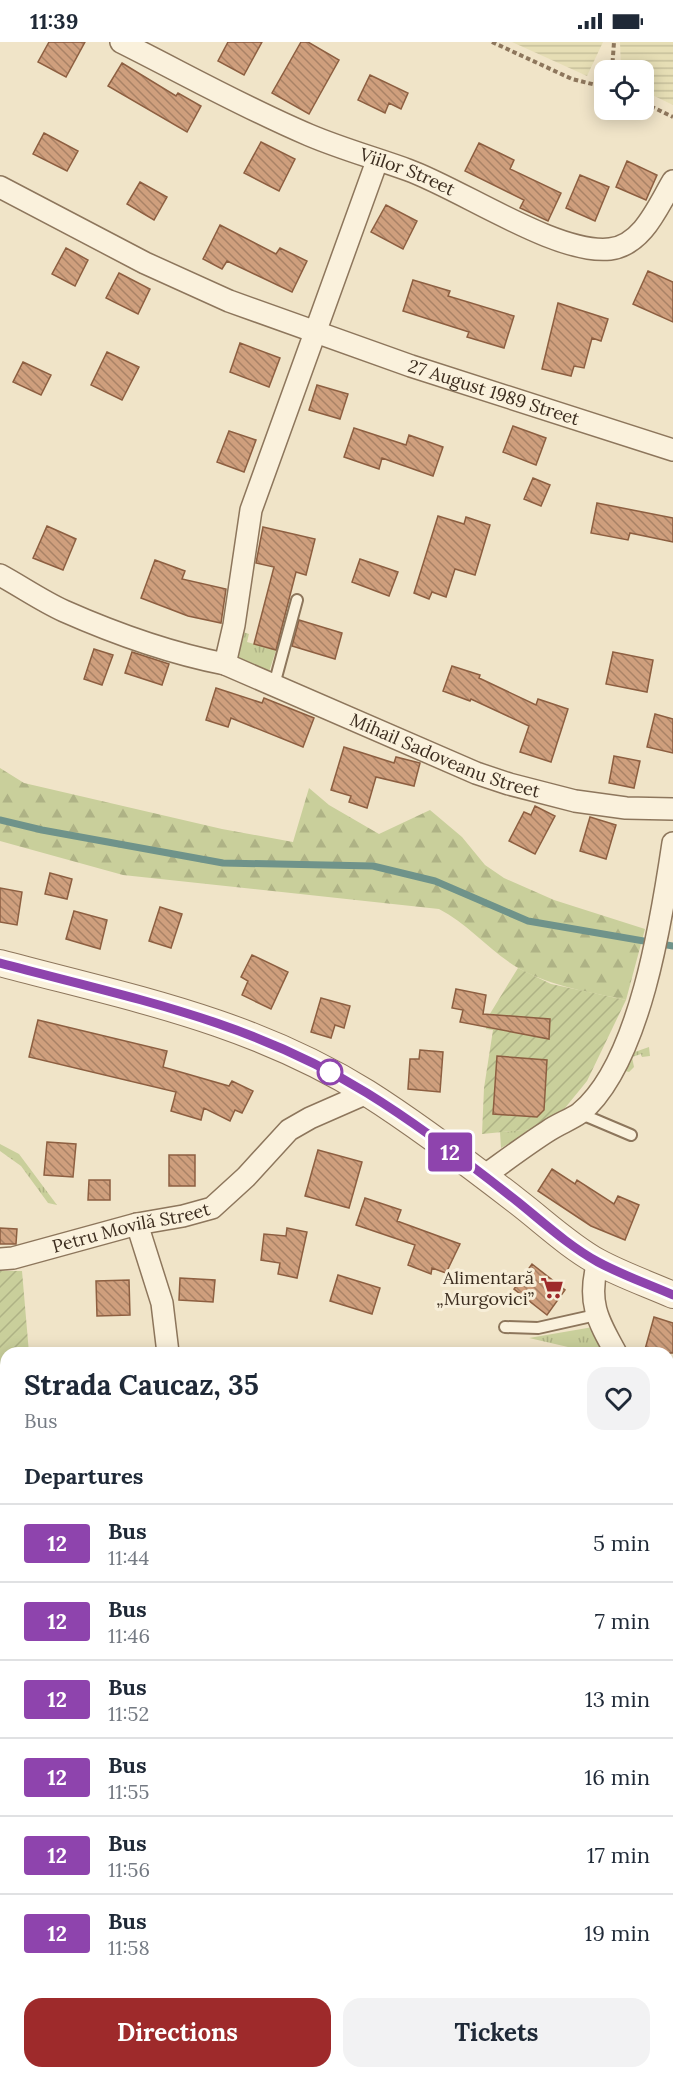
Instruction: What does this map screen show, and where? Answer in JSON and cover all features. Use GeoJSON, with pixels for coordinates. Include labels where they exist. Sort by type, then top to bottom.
{"type":"FeatureCollection","features":[{"type":"Feature","properties":{"kind":"street","name":"Viilor Street"},"geometry":{"type":"LineString","coordinates":[[121,42],[308,135],[376,161],[408,170],[547,236],[570,244],[599,249],[624,245],[637,237],[673,181]]}},
{"type":"Feature","properties":{"kind":"street"},"geometry":{"type":"LineString","coordinates":[[225,664],[234,625],[251,510],[376,161]]}},
{"type":"Feature","properties":{"kind":"street","name":"27 August 1989 Street"},"geometry":{"type":"LineString","coordinates":[[0,187],[146,263],[229,301],[314,333],[673,450]]}},
{"type":"Feature","properties":{"kind":"street","name":"Mihail Sadoveanu Street"},"geometry":{"type":"LineString","coordinates":[[0,575],[62,610],[134,640],[188,657],[225,664],[476,773],[575,801],[626,808],[673,809]]}},
{"type":"Feature","properties":{"kind":"street"},"geometry":{"type":"LineString","coordinates":[[484,1176],[528,1143],[579,1113],[608,1078],[628,1038],[642,998],[673,843]]}},
{"type":"Feature","properties":{"kind":"street"},"geometry":{"type":"LineString","coordinates":[[0,963],[178,1009],[234,1027],[306,1059],[367,1093],[484,1176],[573,1246],[598,1262],[673,1295]]}},
{"type":"Feature","properties":{"kind":"street","name":"Petru Movilă Street"},"geometry":{"type":"LineString","coordinates":[[0,1259],[13,1258],[137,1224],[212,1208],[246,1177],[289,1130],[310,1118],[367,1093]]}},
{"type":"Feature","properties":{"kind":"street"},"geometry":{"type":"LineString","coordinates":[[137,1224],[162,1303],[167,1347]]}},
{"type":"Feature","properties":{"kind":"street"},"geometry":{"type":"LineString","coordinates":[[598,1262],[593,1279],[596,1315],[613,1347]]}},
{"type":"Feature","properties":{"kind":"lane"},"geometry":{"type":"LineString","coordinates":[[274,685],[297,600]]}},
{"type":"Feature","properties":{"kind":"lane"},"geometry":{"type":"LineString","coordinates":[[579,1113],[631,1135]]}},
{"type":"Feature","properties":{"kind":"lane"},"geometry":{"type":"LineString","coordinates":[[505,1327],[538,1328],[596,1315]]}},
{"type":"Feature","properties":{"kind":"path"},"geometry":{"type":"LineString","coordinates":[[492,42],[572,79],[594,84]]}},
{"type":"Feature","properties":{"kind":"path"},"geometry":{"type":"LineString","coordinates":[[613,60],[615,42]]}},
{"type":"Feature","properties":{"kind":"path"},"geometry":{"type":"LineString","coordinates":[[654,108],[673,117]]}},
{"type":"Feature","properties":{"kind":"shaded area"},"geometry":{"type":"Polygon","coordinates":[[[512,42],[603,42],[587,76],[512,42]]]}},
{"type":"Feature","properties":{"kind":"shaded area"},"geometry":{"type":"Polygon","coordinates":[[[620,42],[673,42],[673,105],[654,96],[654,60],[621,60],[620,42]]]}},
{"type":"Feature","properties":{"kind":"green space"},"geometry":{"type":"Polygon","coordinates":[[[240,631],[249,634],[247,642],[276,650],[269,672],[233,659],[240,631]]]}},
{"type":"Feature","properties":{"kind":"green space"},"geometry":{"type":"Polygon","coordinates":[[[0,768],[24,783],[222,829],[293,842],[309,788],[329,805],[379,834],[430,810],[462,837],[485,865],[504,878],[554,900],[645,929],[626,1000],[572,988],[520,969],[499,955],[460,922],[439,909],[123,875],[0,841],[0,768]]]}},
{"type":"Feature","properties":{"kind":"green space"},"geometry":{"type":"Polygon","coordinates":[[[518,968],[551,984],[626,1000],[587,1081],[565,1108],[535,1129],[482,1134],[484,1088],[493,1030],[486,1029],[488,1017],[518,968]]]}},
{"type":"Feature","properties":{"kind":"green space"},"geometry":{"type":"Polygon","coordinates":[[[649,1047],[650,1056],[642,1057],[641,1054],[632,1057],[634,1067],[629,1072],[621,1070],[629,1054],[649,1047]]]}},
{"type":"Feature","properties":{"kind":"green space"},"geometry":{"type":"Polygon","coordinates":[[[535,1129],[501,1148],[500,1132],[535,1129]]]}},
{"type":"Feature","properties":{"kind":"green space"},"geometry":{"type":"Polygon","coordinates":[[[0,1144],[19,1154],[57,1205],[48,1203],[21,1166],[0,1151],[0,1144]]]}},
{"type":"Feature","properties":{"kind":"green space"},"geometry":{"type":"Polygon","coordinates":[[[0,1271],[22,1271],[28,1347],[0,1347],[0,1271]]]}},
{"type":"Feature","properties":{"kind":"green space"},"geometry":{"type":"Polygon","coordinates":[[[593,1327],[604,1347],[568,1347],[529,1338],[593,1327]]]}},
{"type":"Feature","properties":{"kind":"building"},"geometry":{"type":"Polygon","coordinates":[[[49,42],[85,42],[66,77],[38,62],[49,42]]]}},
{"type":"Feature","properties":{"kind":"building"},"geometry":{"type":"Polygon","coordinates":[[[228,42],[262,42],[244,75],[218,61],[228,42]]]}},
{"type":"Feature","properties":{"kind":"building"},"geometry":{"type":"Polygon","coordinates":[[[301,42],[308,42],[339,60],[309,114],[272,93],[301,42]]]}},
{"type":"Feature","properties":{"kind":"building"},"geometry":{"type":"Polygon","coordinates":[[[122,63],[176,96],[178,93],[201,106],[187,132],[108,86],[122,63]]]}},
{"type":"Feature","properties":{"kind":"building"},"geometry":{"type":"Polygon","coordinates":[[[370,75],[408,93],[401,109],[389,103],[385,113],[358,100],[370,75]]]}},
{"type":"Feature","properties":{"kind":"building"},"geometry":{"type":"Polygon","coordinates":[[[44,133],[78,151],[67,171],[33,154],[44,133]]]}},
{"type":"Feature","properties":{"kind":"building"},"geometry":{"type":"Polygon","coordinates":[[[261,142],[295,159],[279,191],[244,173],[261,142]]]}},
{"type":"Feature","properties":{"kind":"building"},"geometry":{"type":"Polygon","coordinates":[[[479,143],[514,160],[510,169],[561,193],[548,221],[520,208],[524,200],[465,171],[479,143]]]}},
{"type":"Feature","properties":{"kind":"building"},"geometry":{"type":"Polygon","coordinates":[[[627,161],[657,175],[646,200],[616,187],[627,161]]]}},
{"type":"Feature","properties":{"kind":"building"},"geometry":{"type":"Polygon","coordinates":[[[580,175],[609,187],[595,221],[566,208],[580,175]]]}},
{"type":"Feature","properties":{"kind":"building"},"geometry":{"type":"Polygon","coordinates":[[[140,182],[167,197],[154,220],[127,204],[140,182]]]}},
{"type":"Feature","properties":{"kind":"building"},"geometry":{"type":"Polygon","coordinates":[[[386,205],[417,221],[403,249],[371,232],[386,205]]]}},
{"type":"Feature","properties":{"kind":"building"},"geometry":{"type":"Polygon","coordinates":[[[220,225],[276,254],[280,248],[307,261],[292,292],[227,261],[222,269],[203,259],[220,225]]]}},
{"type":"Feature","properties":{"kind":"building"},"geometry":{"type":"Polygon","coordinates":[[[66,248],[88,260],[75,286],[52,274],[66,248]]]}},
{"type":"Feature","properties":{"kind":"building"},"geometry":{"type":"Polygon","coordinates":[[[648,271],[673,282],[673,322],[633,304],[648,271]]]}},
{"type":"Feature","properties":{"kind":"building"},"geometry":{"type":"Polygon","coordinates":[[[119,273],[150,289],[138,314],[106,298],[119,273]]]}},
{"type":"Feature","properties":{"kind":"building"},"geometry":{"type":"Polygon","coordinates":[[[413,280],[450,291],[448,296],[514,316],[504,348],[467,337],[469,332],[403,311],[413,280]]]}},
{"type":"Feature","properties":{"kind":"building"},"geometry":{"type":"Polygon","coordinates":[[[558,303],[608,319],[601,341],[592,338],[584,368],[574,366],[571,376],[542,369],[558,303]]]}},
{"type":"Feature","properties":{"kind":"building"},"geometry":{"type":"Polygon","coordinates":[[[240,343],[280,358],[269,387],[230,372],[240,343]]]}},
{"type":"Feature","properties":{"kind":"building"},"geometry":{"type":"Polygon","coordinates":[[[107,352],[139,367],[122,400],[91,385],[107,352]]]}},
{"type":"Feature","properties":{"kind":"building"},"geometry":{"type":"Polygon","coordinates":[[[23,362],[51,375],[41,395],[13,382],[23,362]]]}},
{"type":"Feature","properties":{"kind":"building"},"geometry":{"type":"Polygon","coordinates":[[[317,385],[348,394],[340,419],[309,410],[317,385]]]}},
{"type":"Feature","properties":{"kind":"building"},"geometry":{"type":"Polygon","coordinates":[[[513,426],[546,438],[536,465],[503,452],[513,426]]]}},
{"type":"Feature","properties":{"kind":"building"},"geometry":{"type":"Polygon","coordinates":[[[354,428],[406,445],[409,435],[443,447],[433,476],[382,458],[379,469],[344,457],[354,428]]]}},
{"type":"Feature","properties":{"kind":"building"},"geometry":{"type":"Polygon","coordinates":[[[229,431],[256,440],[244,472],[217,462],[229,431]]]}},
{"type":"Feature","properties":{"kind":"building"},"geometry":{"type":"Polygon","coordinates":[[[533,478],[550,485],[541,506],[524,499],[533,478]]]}},
{"type":"Feature","properties":{"kind":"building"},"geometry":{"type":"Polygon","coordinates":[[[597,503],[673,518],[673,542],[630,533],[628,540],[591,533],[597,503]]]}},
{"type":"Feature","properties":{"kind":"building"},"geometry":{"type":"Polygon","coordinates":[[[438,516],[464,524],[466,517],[490,525],[475,575],[455,569],[446,597],[432,592],[429,599],[414,593],[438,516]]]}},
{"type":"Feature","properties":{"kind":"building"},"geometry":{"type":"Polygon","coordinates":[[[47,526],[76,539],[63,570],[33,558],[47,526]]]}},
{"type":"Feature","properties":{"kind":"building"},"geometry":{"type":"Polygon","coordinates":[[[263,527],[315,539],[306,575],[296,572],[276,650],[254,644],[274,567],[256,563],[263,527]]]}},
{"type":"Feature","properties":{"kind":"building"},"geometry":{"type":"Polygon","coordinates":[[[360,559],[398,572],[389,596],[352,582],[360,559]]]}},
{"type":"Feature","properties":{"kind":"building"},"geometry":{"type":"Polygon","coordinates":[[[155,560],[185,571],[182,579],[226,589],[221,623],[188,616],[141,598],[155,560]]]}},
{"type":"Feature","properties":{"kind":"building"},"geometry":{"type":"Polygon","coordinates":[[[299,620],[342,633],[335,659],[292,646],[299,620]]]}},
{"type":"Feature","properties":{"kind":"building"},"geometry":{"type":"Polygon","coordinates":[[[94,649],[113,655],[102,685],[84,679],[94,649]]]}},
{"type":"Feature","properties":{"kind":"building"},"geometry":{"type":"Polygon","coordinates":[[[132,652],[169,664],[162,685],[125,673],[132,652]]]}},
{"type":"Feature","properties":{"kind":"building"},"geometry":{"type":"Polygon","coordinates":[[[613,652],[653,660],[647,692],[606,684],[613,652]]]}},
{"type":"Feature","properties":{"kind":"building"},"geometry":{"type":"Polygon","coordinates":[[[452,666],[480,675],[479,678],[536,705],[538,699],[568,709],[551,762],[520,752],[529,726],[471,699],[470,701],[443,691],[452,666]]]}},
{"type":"Feature","properties":{"kind":"building"},"geometry":{"type":"Polygon","coordinates":[[[216,688],[262,703],[264,698],[314,718],[303,747],[231,718],[228,727],[206,720],[216,688]]]}},
{"type":"Feature","properties":{"kind":"building"},"geometry":{"type":"Polygon","coordinates":[[[655,714],[673,719],[673,753],[647,747],[655,714]]]}},
{"type":"Feature","properties":{"kind":"building"},"geometry":{"type":"Polygon","coordinates":[[[344,747],[394,763],[396,757],[420,763],[414,786],[376,777],[367,808],[349,802],[351,796],[331,790],[344,747]]]}},
{"type":"Feature","properties":{"kind":"building"},"geometry":{"type":"Polygon","coordinates":[[[614,756],[640,761],[634,788],[609,783],[614,756]]]}},
{"type":"Feature","properties":{"kind":"building"},"geometry":{"type":"Polygon","coordinates":[[[535,806],[555,816],[535,854],[509,841],[524,812],[531,815],[535,806]]]}},
{"type":"Feature","properties":{"kind":"building"},"geometry":{"type":"Polygon","coordinates":[[[590,817],[616,825],[606,859],[580,851],[590,817]]]}},
{"type":"Feature","properties":{"kind":"building"},"geometry":{"type":"Polygon","coordinates":[[[50,873],[72,879],[67,899],[45,894],[50,873]]]}},
{"type":"Feature","properties":{"kind":"building"},"geometry":{"type":"Polygon","coordinates":[[[0,888],[22,892],[17,925],[0,922],[0,888]]]}},
{"type":"Feature","properties":{"kind":"building"},"geometry":{"type":"Polygon","coordinates":[[[160,907],[182,914],[171,948],[149,941],[160,907]]]}},
{"type":"Feature","properties":{"kind":"building"},"geometry":{"type":"Polygon","coordinates":[[[74,911],[107,920],[100,949],[66,939],[74,911]]]}},
{"type":"Feature","properties":{"kind":"building"},"geometry":{"type":"Polygon","coordinates":[[[252,955],[288,972],[271,1009],[242,995],[248,981],[241,977],[252,955]]]}},
{"type":"Feature","properties":{"kind":"building"},"geometry":{"type":"Polygon","coordinates":[[[456,989],[486,995],[483,1014],[550,1019],[549,1039],[460,1022],[463,1010],[452,1008],[456,989]]]}},
{"type":"Feature","properties":{"kind":"building"},"geometry":{"type":"Polygon","coordinates":[[[321,998],[350,1006],[344,1028],[335,1025],[331,1038],[311,1032],[321,998]]]}},
{"type":"Feature","properties":{"kind":"building"},"geometry":{"type":"Polygon","coordinates":[[[38,1020],[167,1051],[163,1067],[229,1086],[232,1081],[253,1091],[242,1113],[235,1110],[230,1121],[204,1108],[201,1120],[171,1111],[176,1092],[29,1057],[38,1020]]]}},
{"type":"Feature","properties":{"kind":"building"},"geometry":{"type":"Polygon","coordinates":[[[420,1050],[443,1052],[440,1092],[408,1089],[410,1059],[419,1059],[420,1050]]]}},
{"type":"Feature","properties":{"kind":"building"},"geometry":{"type":"Polygon","coordinates":[[[497,1056],[547,1060],[544,1110],[537,1117],[493,1114],[497,1056]]]}},
{"type":"Feature","properties":{"kind":"building"},"geometry":{"type":"Polygon","coordinates":[[[47,1142],[76,1144],[73,1177],[44,1175],[47,1142]]]}},
{"type":"Feature","properties":{"kind":"building"},"geometry":{"type":"Polygon","coordinates":[[[318,1150],[362,1162],[349,1208],[305,1196],[318,1150]]]}},
{"type":"Feature","properties":{"kind":"building"},"geometry":{"type":"Polygon","coordinates":[[[169,1155],[195,1155],[195,1186],[169,1186],[169,1155]]]}},
{"type":"Feature","properties":{"kind":"building"},"geometry":{"type":"Polygon","coordinates":[[[552,1169],[575,1184],[577,1180],[614,1204],[618,1196],[639,1205],[625,1240],[591,1226],[538,1191],[552,1169]]]}},
{"type":"Feature","properties":{"kind":"building"},"geometry":{"type":"Polygon","coordinates":[[[89,1180],[110,1180],[110,1200],[88,1200],[89,1180]]]}},
{"type":"Feature","properties":{"kind":"building"},"geometry":{"type":"Polygon","coordinates":[[[365,1198],[401,1210],[397,1221],[460,1244],[446,1273],[432,1268],[431,1274],[408,1265],[415,1245],[356,1225],[365,1198]]]}},
{"type":"Feature","properties":{"kind":"building"},"geometry":{"type":"Polygon","coordinates":[[[0,1228],[17,1229],[16,1244],[0,1244],[0,1228]]]}},
{"type":"Feature","properties":{"kind":"building"},"geometry":{"type":"Polygon","coordinates":[[[287,1228],[307,1232],[297,1278],[278,1274],[280,1263],[261,1260],[264,1234],[286,1236],[287,1228]]]}},
{"type":"Feature","properties":{"kind":"building"},"geometry":{"type":"Polygon","coordinates":[[[532,1264],[565,1290],[547,1315],[514,1289],[532,1264]]]}},
{"type":"Feature","properties":{"kind":"building"},"geometry":{"type":"Polygon","coordinates":[[[338,1275],[380,1288],[372,1314],[330,1301],[338,1275]]]}},
{"type":"Feature","properties":{"kind":"building"},"geometry":{"type":"Polygon","coordinates":[[[180,1278],[215,1280],[213,1302],[179,1300],[180,1278]]]}},
{"type":"Feature","properties":{"kind":"building"},"geometry":{"type":"Polygon","coordinates":[[[129,1280],[130,1315],[97,1316],[96,1281],[129,1280]]]}},
{"type":"Feature","properties":{"kind":"building"},"geometry":{"type":"Polygon","coordinates":[[[654,1317],[673,1323],[673,1347],[646,1347],[654,1317]]]}},
{"type":"Feature","properties":{"kind":"waterway"},"geometry":{"type":"LineString","coordinates":[[0,820],[42,830],[223,863],[373,866],[435,881],[528,921],[673,946]]}},
{"type":"Feature","properties":{"kind":"bus line","name":"12"},"geometry":{"type":"LineString","coordinates":[[0,963],[178,1009],[268,1040],[367,1093],[484,1176],[573,1246],[598,1262],[673,1295]]}},
{"type":"Feature","properties":{"kind":"place","name":"Alimentară „Murgovici”"},"geometry":{"type":"Point","coordinates":[552,1288]}}]}
